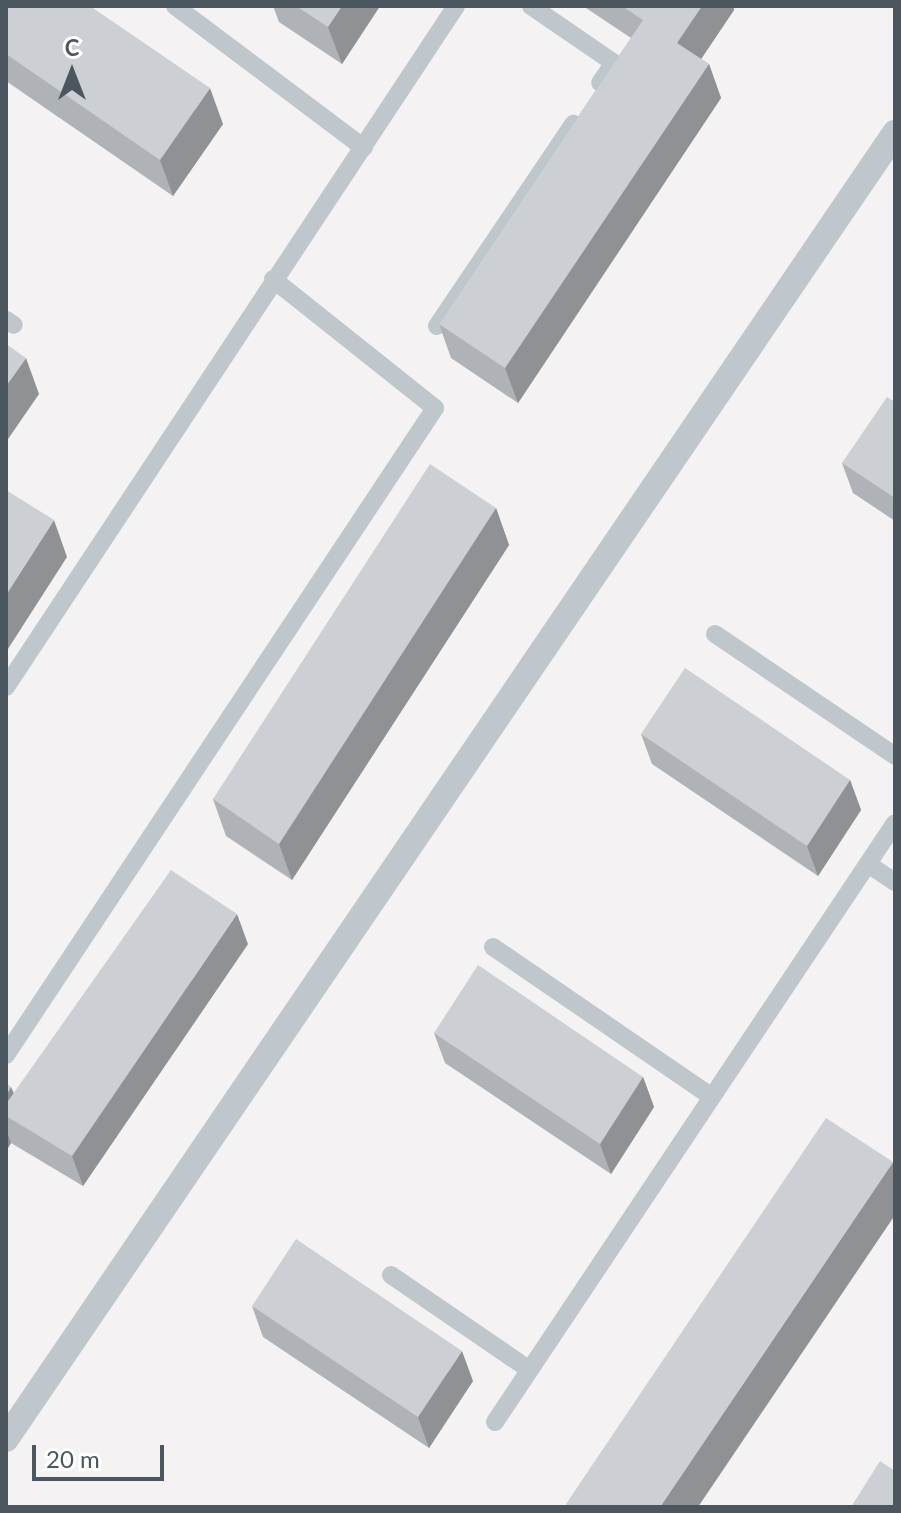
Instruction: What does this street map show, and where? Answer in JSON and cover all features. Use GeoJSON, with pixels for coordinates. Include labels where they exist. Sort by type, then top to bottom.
{"type":"FeatureCollection","features":[{"type":"Feature","properties":{"kind":"street"},"geometry":{"type":"LineString","coordinates":[[6,1439],[895,133]]}},
{"type":"Feature","properties":{"kind":"lane"},"geometry":{"type":"LineString","coordinates":[[175,6],[364,148]]}},
{"type":"Feature","properties":{"kind":"lane"},"geometry":{"type":"LineString","coordinates":[[6,687],[456,6]]}},
{"type":"Feature","properties":{"kind":"lane"},"geometry":{"type":"LineString","coordinates":[[437,326],[614,63],[531,6]]}},
{"type":"Feature","properties":{"kind":"lane"},"geometry":{"type":"LineString","coordinates":[[6,1055],[435,408],[273,279]]}},
{"type":"Feature","properties":{"kind":"lane"},"geometry":{"type":"LineString","coordinates":[[715,634],[895,756]]}},
{"type":"Feature","properties":{"kind":"lane"},"geometry":{"type":"LineString","coordinates":[[495,1422],[895,823]]}},
{"type":"Feature","properties":{"kind":"lane"},"geometry":{"type":"LineString","coordinates":[[868,864],[895,882]]}},
{"type":"Feature","properties":{"kind":"lane"},"geometry":{"type":"LineString","coordinates":[[493,947],[712,1097]]}},
{"type":"Feature","properties":{"kind":"lane"},"geometry":{"type":"LineString","coordinates":[[391,1275],[530,1370]]}},
{"type":"Feature","properties":{"kind":"building"},"geometry":{"type":"Polygon","coordinates":[[[6,6],[90,6],[210,88],[160,160],[6,54],[6,6]]]}},
{"type":"Feature","properties":{"kind":"building"},"geometry":{"type":"Polygon","coordinates":[[[296,6],[342,6],[328,27],[296,6]]]}},
{"type":"Feature","properties":{"kind":"building"},"geometry":{"type":"Polygon","coordinates":[[[622,6],[702,6],[677,43],[709,64],[505,368],[439,324],[643,20],[622,6]]]}},
{"type":"Feature","properties":{"kind":"building"},"geometry":{"type":"Polygon","coordinates":[[[6,344],[26,358],[6,386],[6,344]]]}},
{"type":"Feature","properties":{"kind":"building"},"geometry":{"type":"Polygon","coordinates":[[[887,397],[895,402],[895,498],[842,463],[887,397]]]}},
{"type":"Feature","properties":{"kind":"building"},"geometry":{"type":"Polygon","coordinates":[[[430,464],[496,508],[279,844],[213,799],[430,464]]]}},
{"type":"Feature","properties":{"kind":"building"},"geometry":{"type":"Polygon","coordinates":[[[6,490],[54,520],[6,595],[6,490]]]}},
{"type":"Feature","properties":{"kind":"building"},"geometry":{"type":"Polygon","coordinates":[[[685,668],[850,780],[807,846],[641,734],[685,668]]]}},
{"type":"Feature","properties":{"kind":"building"},"geometry":{"type":"Polygon","coordinates":[[[171,870],[237,914],[72,1156],[6,1116],[6,1104],[171,870]]]}},
{"type":"Feature","properties":{"kind":"building"},"geometry":{"type":"Polygon","coordinates":[[[478,965],[643,1077],[600,1144],[434,1033],[478,965]]]}},
{"type":"Feature","properties":{"kind":"building"},"geometry":{"type":"Polygon","coordinates":[[[826,1118],[893,1162],[660,1507],[570,1507],[566,1504],[826,1118]]]}},
{"type":"Feature","properties":{"kind":"building"},"geometry":{"type":"Polygon","coordinates":[[[296,1239],[462,1351],[418,1417],[252,1306],[296,1239]]]}},
{"type":"Feature","properties":{"kind":"building"},"geometry":{"type":"Polygon","coordinates":[[[880,1461],[895,1471],[895,1507],[851,1507],[880,1461]]]}}]}
